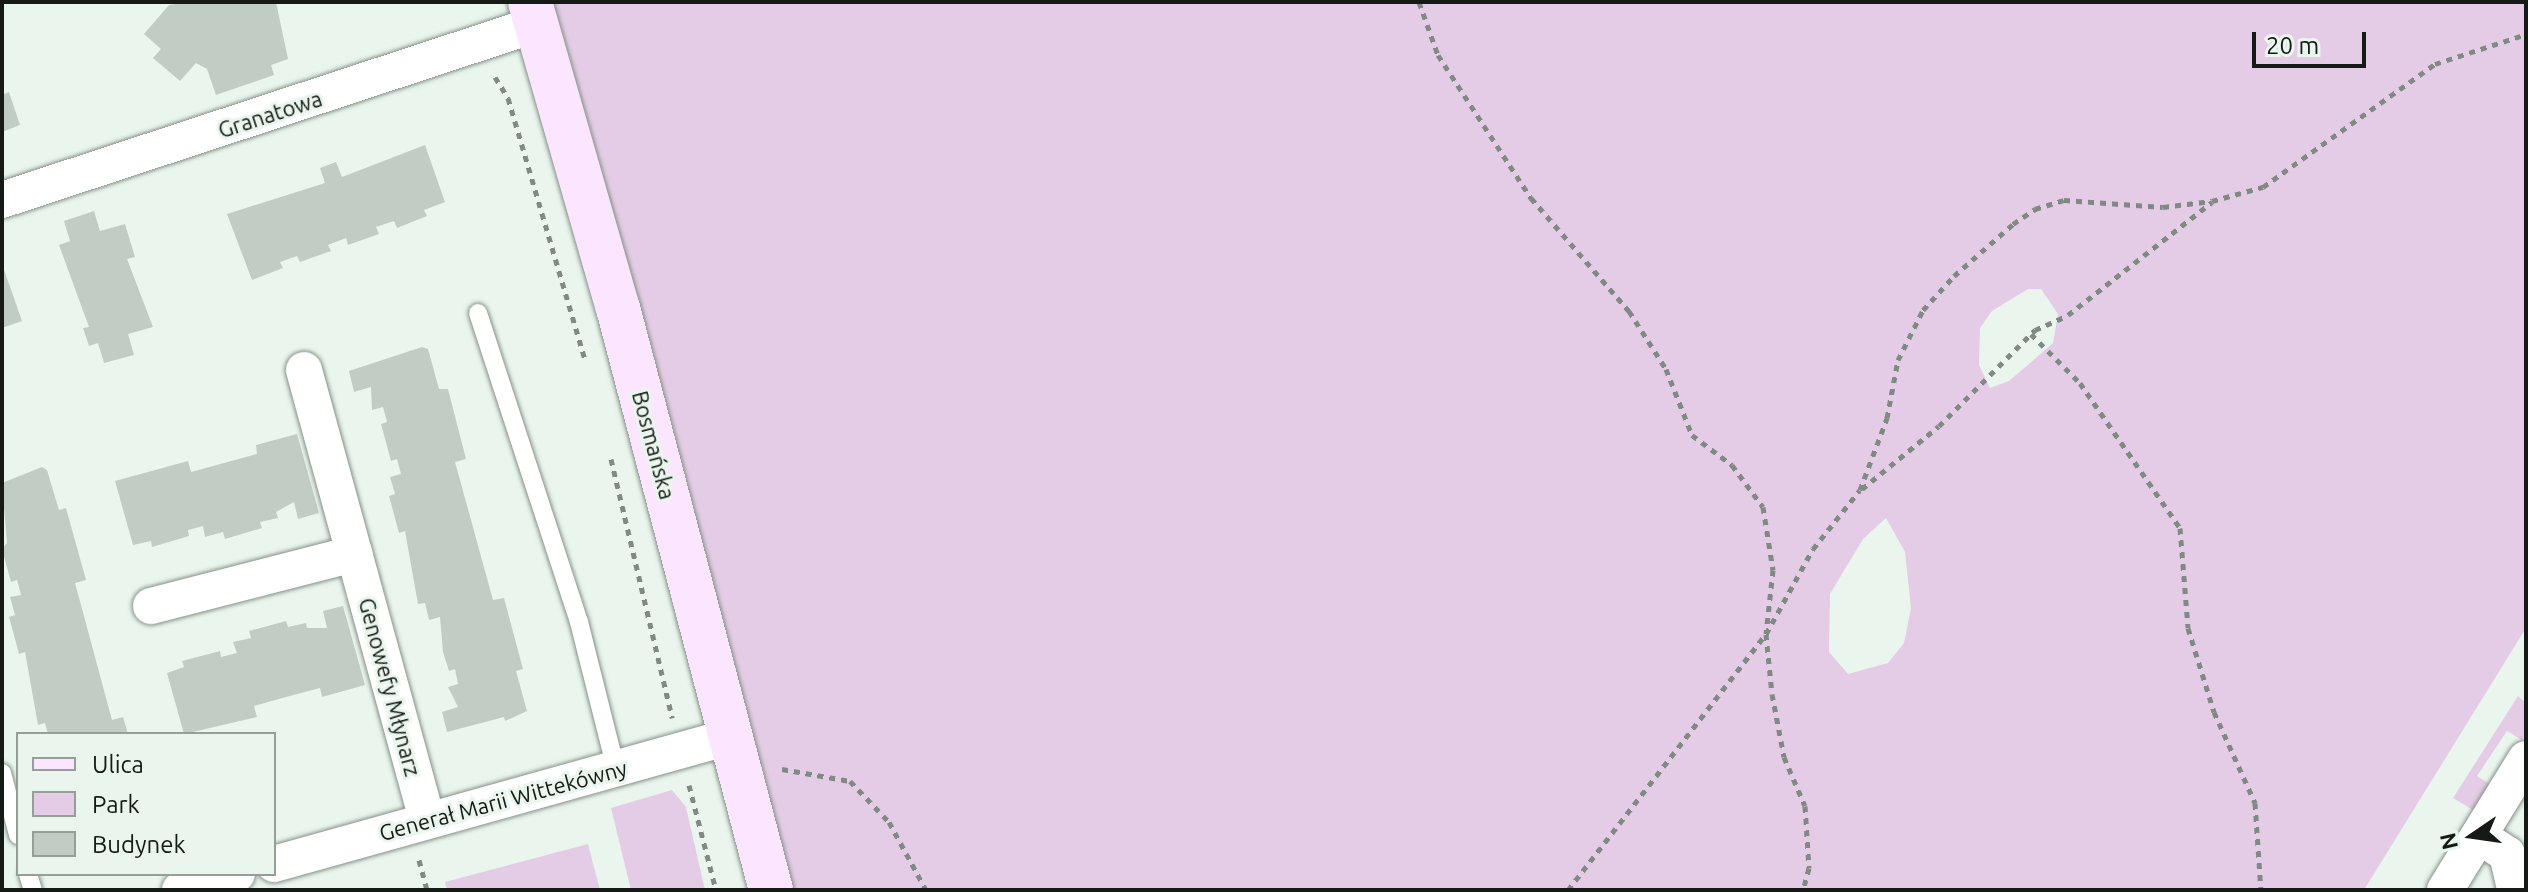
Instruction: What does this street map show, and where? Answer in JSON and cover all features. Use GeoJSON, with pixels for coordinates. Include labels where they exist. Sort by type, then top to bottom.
{"type":"FeatureCollection","features":[{"type":"Feature","properties":{"kind":"street","name":"Granatowa"},"geometry":{"type":"LineString","coordinates":[[2,200],[534,13]]}},
{"type":"Feature","properties":{"kind":"street","name":"Bosmańska"},"geometry":{"type":"LineString","coordinates":[[534,13],[771,890]]}},
{"type":"Feature","properties":{"kind":"street","name":"Genowefy Młynarz"},"geometry":{"type":"LineString","coordinates":[[304,370],[427,821]]}},
{"type":"Feature","properties":{"kind":"street"},"geometry":{"type":"LineString","coordinates":[[151,606],[354,554]]}},
{"type":"Feature","properties":{"kind":"street","name":"Generał Marii Wittekówny"},"geometry":{"type":"LineString","coordinates":[[276,863],[616,769],[735,748]]}},
{"type":"Feature","properties":{"kind":"street"},"geometry":{"type":"LineString","coordinates":[[2445,890],[2526,759]]}},
{"type":"Feature","properties":{"kind":"street"},"geometry":{"type":"LineString","coordinates":[[2479,836],[2507,854],[2515,890]]}},
{"type":"Feature","properties":{"kind":"street"},"geometry":{"type":"LineString","coordinates":[[180,890],[230,876]]}},
{"type":"Feature","properties":{"kind":"lane"},"geometry":{"type":"LineString","coordinates":[[478,313],[579,622],[616,769]]}},
{"type":"Feature","properties":{"kind":"lane"},"geometry":{"type":"LineString","coordinates":[[2,773],[16,827]]}},
{"type":"Feature","properties":{"kind":"path"},"geometry":{"type":"LineString","coordinates":[[1419,2],[1438,55],[1531,198],[1629,311],[1666,369],[1692,435],[1732,465],[1763,507],[1773,570],[1766,634],[1784,757],[1805,806],[1809,868],[1803,890]]}},
{"type":"Feature","properties":{"kind":"path"},"geometry":{"type":"LineString","coordinates":[[1860,490],[1887,418],[1898,360],[1923,310],[2013,224],[2035,209],[2064,200],[2163,207],[2212,201],[2263,187],[2435,64],[2526,34]]}},
{"type":"Feature","properties":{"kind":"path"},"geometry":{"type":"LineString","coordinates":[[487,66],[508,98],[587,365]]}},
{"type":"Feature","properties":{"kind":"path"},"geometry":{"type":"LineString","coordinates":[[1568,890],[1766,634],[1813,549],[1860,490],[1939,426],[2031,334],[2068,315],[2212,201]]}},
{"type":"Feature","properties":{"kind":"path"},"geometry":{"type":"LineString","coordinates":[[2031,334],[2080,383],[2180,528],[2188,628],[2214,712],[2255,803],[2261,890]]}},
{"type":"Feature","properties":{"kind":"path"},"geometry":{"type":"LineString","coordinates":[[610,452],[667,693]]}},
{"type":"Feature","properties":{"kind":"path"},"geometry":{"type":"LineString","coordinates":[[735,748],[850,781],[889,822],[926,890]]}},
{"type":"Feature","properties":{"kind":"path"},"geometry":{"type":"LineString","coordinates":[[689,786],[716,890]]}},
{"type":"Feature","properties":{"kind":"path"},"geometry":{"type":"LineString","coordinates":[[418,856],[427,890]]}},
{"type":"Feature","properties":{"kind":"green space"},"geometry":{"type":"Polygon","coordinates":[[[545,2],[2526,2],[2526,628],[2364,890],[782,890],[545,2]],[[2028,289],[1992,311],[1980,328],[1979,365],[1990,388],[2009,381],[2053,343],[2058,314],[2041,289],[2028,289]],[[1886,518],[1863,539],[1830,594],[1829,652],[1848,674],[1888,663],[1904,643],[1911,608],[1905,552],[1886,518]]]}},
{"type":"Feature","properties":{"kind":"green space"},"geometry":{"type":"Polygon","coordinates":[[[2518,696],[2526,703],[2526,734],[2522,740],[2507,731],[2477,776],[2493,786],[2473,810],[2453,798],[2518,696]]]}},
{"type":"Feature","properties":{"kind":"green space"},"geometry":{"type":"Polygon","coordinates":[[[672,790],[686,807],[705,890],[631,890],[611,808],[672,790]]]}},
{"type":"Feature","properties":{"kind":"green space"},"geometry":{"type":"Polygon","coordinates":[[[588,844],[600,890],[447,890],[445,882],[588,844]]]}},
{"type":"Feature","properties":{"kind":"building"},"geometry":{"type":"Polygon","coordinates":[[[187,2],[276,2],[288,59],[271,65],[274,75],[216,95],[207,69],[196,63],[180,81],[153,58],[161,49],[144,34],[169,5],[187,2]]]}},
{"type":"Feature","properties":{"kind":"building"},"geometry":{"type":"Polygon","coordinates":[[[9,92],[20,125],[2,132],[2,95],[9,92]]]}},
{"type":"Feature","properties":{"kind":"building"},"geometry":{"type":"Polygon","coordinates":[[[425,145],[445,202],[424,210],[427,216],[397,228],[394,221],[376,227],[379,234],[348,245],[346,238],[328,245],[331,251],[300,262],[297,256],[280,262],[283,268],[252,280],[227,214],[325,183],[320,168],[336,162],[342,177],[425,145]]]}},
{"type":"Feature","properties":{"kind":"building"},"geometry":{"type":"Polygon","coordinates":[[[94,211],[100,231],[125,224],[135,257],[127,259],[153,327],[128,334],[134,355],[104,363],[98,343],[89,346],[83,328],[89,327],[59,245],[70,241],[64,221],[94,211]]]}},
{"type":"Feature","properties":{"kind":"building"},"geometry":{"type":"Polygon","coordinates":[[[2,264],[22,321],[2,328],[2,264]]]}},
{"type":"Feature","properties":{"kind":"building"},"geometry":{"type":"Polygon","coordinates":[[[422,347],[428,349],[439,389],[448,389],[466,459],[455,462],[493,600],[504,598],[523,669],[516,671],[527,711],[505,721],[504,717],[447,732],[442,712],[458,707],[448,687],[458,684],[455,669],[449,671],[443,652],[440,617],[429,620],[425,603],[418,604],[405,531],[399,533],[389,496],[395,494],[390,477],[401,474],[397,459],[391,461],[381,424],[387,422],[383,407],[372,410],[371,387],[354,392],[349,371],[422,347]]]}},
{"type":"Feature","properties":{"kind":"building"},"geometry":{"type":"Polygon","coordinates":[[[297,434],[319,513],[298,519],[294,502],[276,512],[278,518],[260,522],[262,528],[225,539],[223,532],[205,537],[203,526],[188,530],[189,536],[152,547],[151,541],[133,545],[115,481],[188,461],[191,472],[257,454],[256,445],[297,434]]]}},
{"type":"Feature","properties":{"kind":"building"},"geometry":{"type":"Polygon","coordinates":[[[42,467],[47,470],[59,510],[66,508],[86,580],[75,583],[112,720],[123,717],[127,732],[47,732],[45,723],[38,725],[25,652],[19,654],[9,617],[15,615],[10,597],[21,595],[17,580],[11,582],[2,549],[7,543],[2,483],[42,467]]]}},
{"type":"Feature","properties":{"kind":"building"},"geometry":{"type":"Polygon","coordinates":[[[343,606],[365,685],[322,697],[320,688],[254,706],[257,717],[183,732],[167,673],[184,667],[182,661],[220,651],[221,657],[237,653],[233,642],[251,638],[249,631],[286,621],[288,627],[306,623],[307,628],[327,628],[323,611],[343,606]]]}}]}
